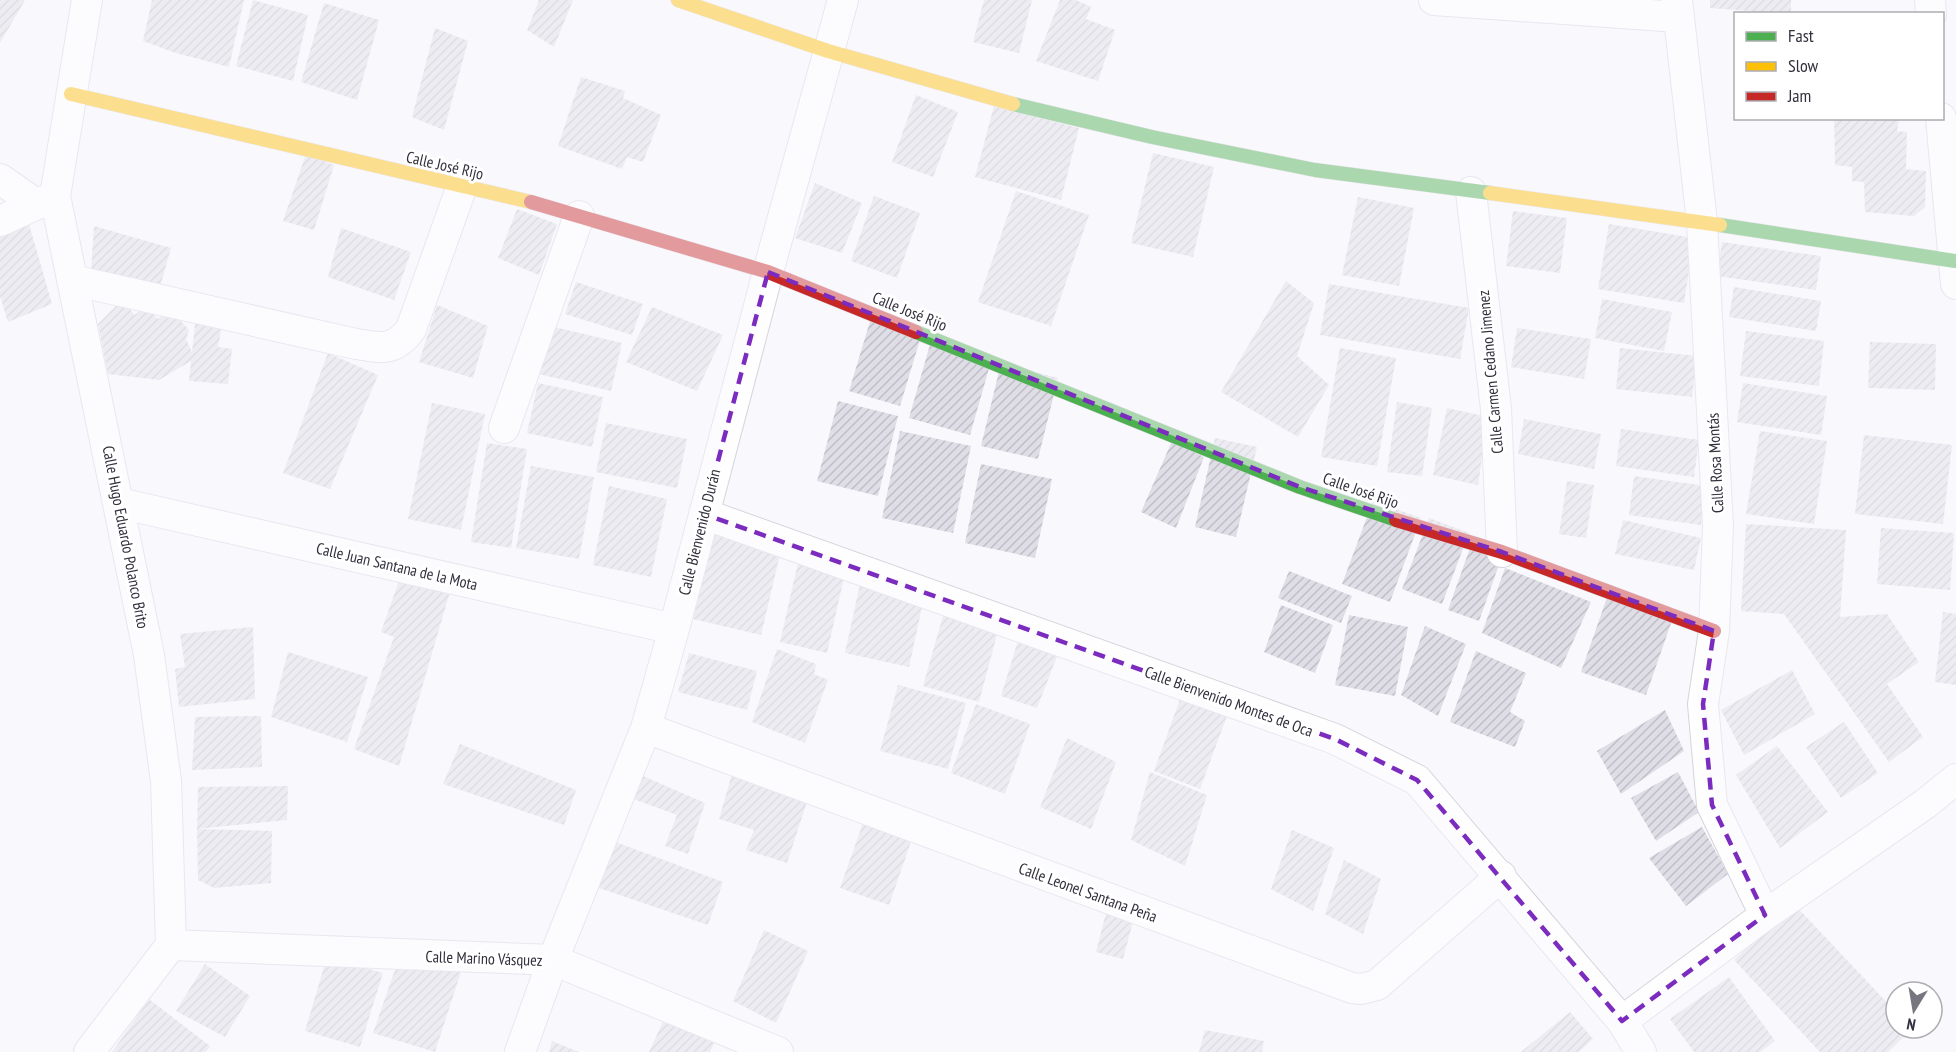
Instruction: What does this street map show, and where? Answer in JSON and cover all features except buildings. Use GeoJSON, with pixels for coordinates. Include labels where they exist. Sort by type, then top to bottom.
{"type":"FeatureCollection","features":[{"type":"Feature","properties":{"kind":"street","name":"Calle Hugo Eduardo Polanco Brito"},"geometry":{"type":"LineString","coordinates":[[87,0],[71,94],[45,200],[72,280],[149,655],[166,781],[171,945]]}},
{"type":"Feature","properties":{"kind":"street"},"geometry":{"type":"LineString","coordinates":[[678,0],[828,51],[984,97],[1164,139],[1315,170],[1702,222],[1955,273],[1941,120]]}},
{"type":"Feature","properties":{"kind":"street","name":"Calle Bienvenido Durán"},"geometry":{"type":"LineString","coordinates":[[520,1052],[553,960],[646,728],[843,0]]}},
{"type":"Feature","properties":{"kind":"street"},"geometry":{"type":"LineString","coordinates":[[1434,0],[1678,8]]}},
{"type":"Feature","properties":{"kind":"street","name":"Calle Rosa Montás"},"geometry":{"type":"LineString","coordinates":[[1678,8],[1702,222],[1718,526],[1714,632],[1703,704],[1712,806],[1765,915]]}},
{"type":"Feature","properties":{"kind":"street","name":"Calle José Rijo"},"geometry":{"type":"LineString","coordinates":[[71,94],[517,198],[768,272],[1300,487],[1405,524],[1502,552],[1714,632]]}},
{"type":"Feature","properties":{"kind":"street"},"geometry":{"type":"LineString","coordinates":[[0,179],[45,200]]}},
{"type":"Feature","properties":{"kind":"street"},"geometry":{"type":"LineString","coordinates":[[72,280],[356,344],[380,348],[395,346],[411,329],[462,186]]}},
{"type":"Feature","properties":{"kind":"street","name":"Calle Carmen Cedano Jimenez"},"geometry":{"type":"LineString","coordinates":[[1471,192],[1496,409],[1502,552]]}},
{"type":"Feature","properties":{"kind":"street"},"geometry":{"type":"LineString","coordinates":[[0,221],[45,200]]}},
{"type":"Feature","properties":{"kind":"street"},"geometry":{"type":"LineString","coordinates":[[504,428],[579,216]]}},
{"type":"Feature","properties":{"kind":"street","name":"Calle Juan Santana de la Mota"},"geometry":{"type":"LineString","coordinates":[[119,502],[674,629]]}},
{"type":"Feature","properties":{"kind":"street","name":"Calle Bienvenido Montes de Oca"},"geometry":{"type":"LineString","coordinates":[[704,514],[1335,739],[1418,780],[1622,1021],[1641,1052]]}},
{"type":"Feature","properties":{"kind":"street","name":"Calle Leonel Santana Peña"},"geometry":{"type":"LineString","coordinates":[[646,728],[1352,988],[1361,989],[1377,985],[1501,876]]}},
{"type":"Feature","properties":{"kind":"street"},"geometry":{"type":"LineString","coordinates":[[1622,1021],[1765,915],[1925,804],[1956,779]]}},
{"type":"Feature","properties":{"kind":"street"},"geometry":{"type":"LineString","coordinates":[[89,1052],[171,945]]}},
{"type":"Feature","properties":{"kind":"street","name":"Calle Marino Vásquez"},"geometry":{"type":"LineString","coordinates":[[171,945],[553,960],[778,1052]]}},
{"type":"Feature","properties":{"kind":"highlighted area"},"geometry":{"type":"Polygon","coordinates":[[[768,272],[1300,487],[1502,552],[1714,631],[1703,704],[1712,805],[1765,915],[1622,1021],[1417,780],[1335,739],[704,514],[768,272]]]}},
{"type":"Feature","properties":{"kind":"traffic: fast"},"geometry":{"type":"LineString","coordinates":[[1013,104],[1152,137],[1315,170],[1490,193]]}},
{"type":"Feature","properties":{"kind":"traffic: fast"},"geometry":{"type":"LineString","coordinates":[[1720,225],[1955,261]]}},
{"type":"Feature","properties":{"kind":"traffic: fast"},"geometry":{"type":"LineString","coordinates":[[916,332],[1300,487],[1396,520]]}},
{"type":"Feature","properties":{"kind":"traffic: slow"},"geometry":{"type":"LineString","coordinates":[[678,0],[828,51],[1013,104]]}},
{"type":"Feature","properties":{"kind":"traffic: slow"},"geometry":{"type":"LineString","coordinates":[[71,94],[531,202]]}},
{"type":"Feature","properties":{"kind":"traffic: slow"},"geometry":{"type":"LineString","coordinates":[[1490,193],[1720,225]]}},
{"type":"Feature","properties":{"kind":"traffic: jam"},"geometry":{"type":"LineString","coordinates":[[531,202],[768,272],[916,332]]}},
{"type":"Feature","properties":{"kind":"traffic: jam"},"geometry":{"type":"LineString","coordinates":[[1396,520],[1502,552],[1714,631]]}}]}
